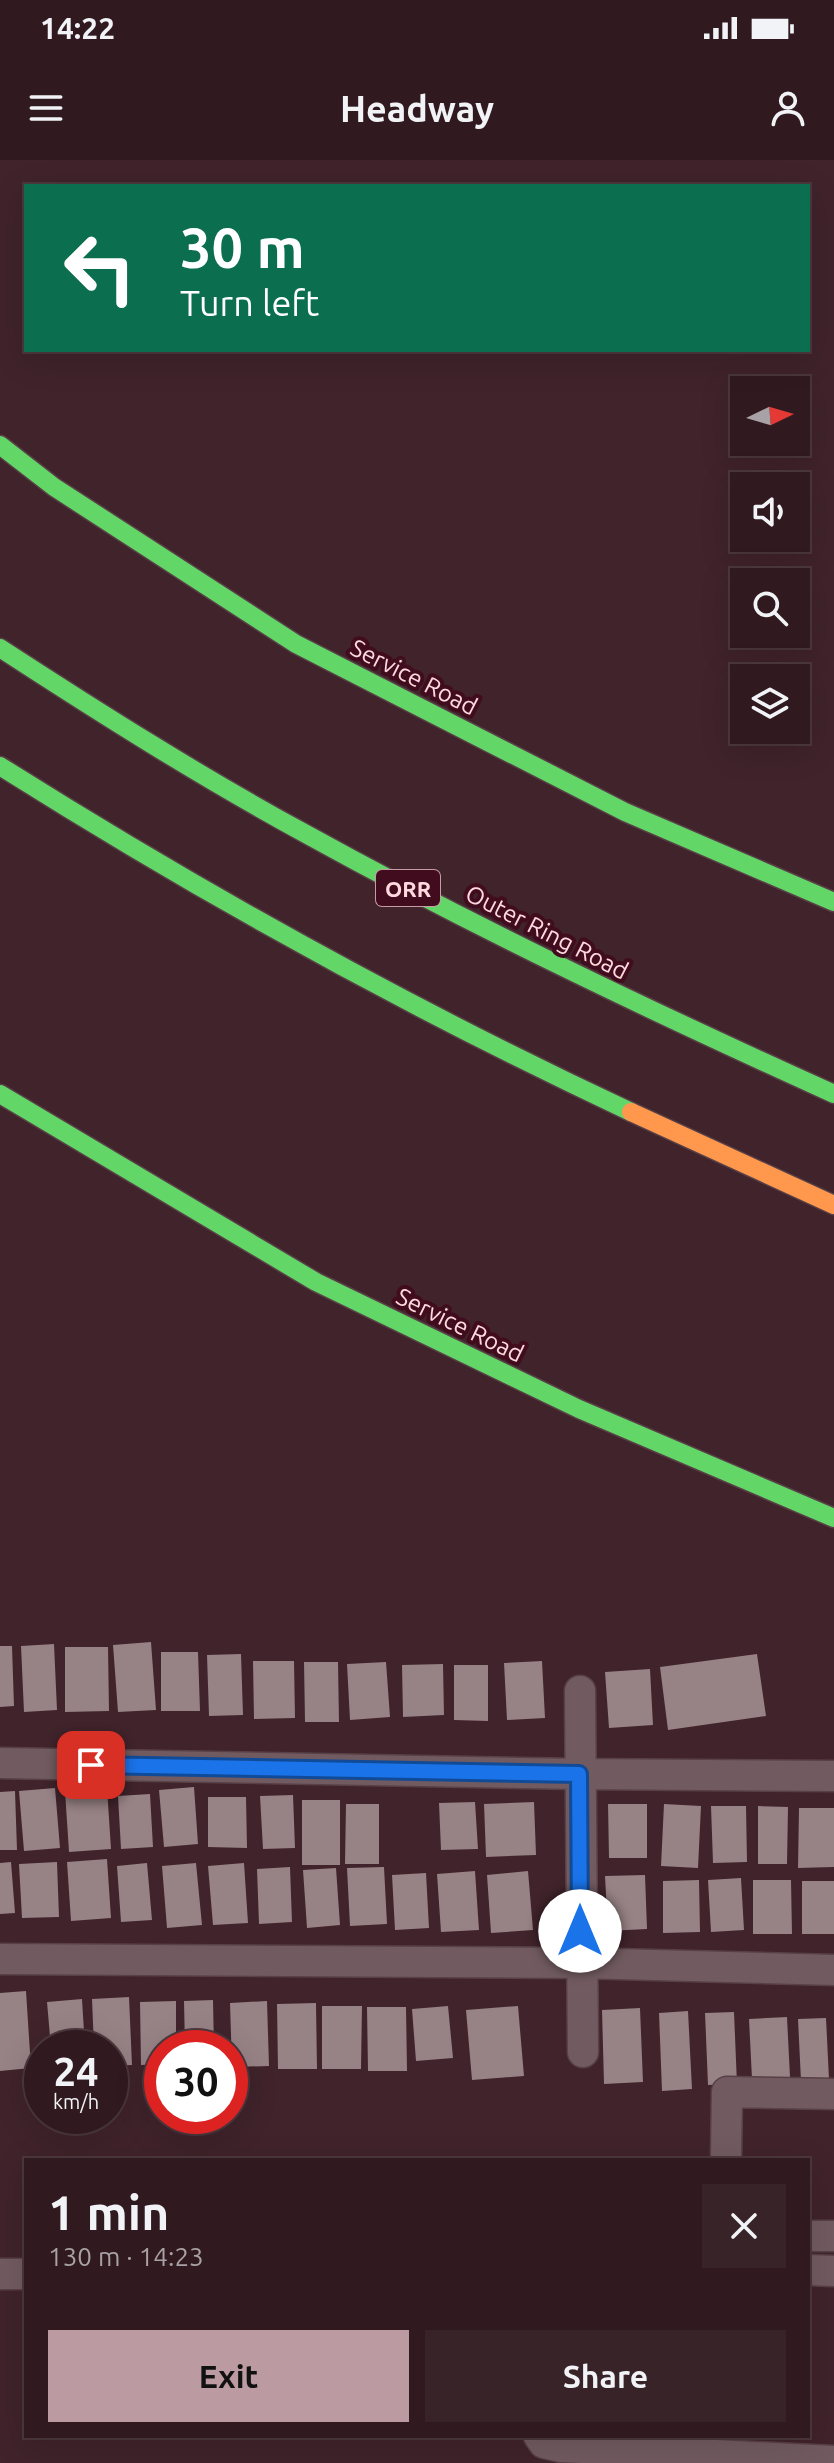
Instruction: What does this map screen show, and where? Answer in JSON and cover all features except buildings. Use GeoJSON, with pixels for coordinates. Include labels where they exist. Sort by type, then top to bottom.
{"type":"FeatureCollection","features":[{"type":"Feature","properties":{"kind":"main road","name":"Service Road"},"geometry":{"type":"LineString","coordinates":[[0,445],[54,487],[296,644],[625,812],[834,902]]}},
{"type":"Feature","properties":{"kind":"main road","name":"Outer Ring Road"},"geometry":{"type":"LineString","coordinates":[[0,648],[254,805],[385,877],[556,964],[834,1094]]}},
{"type":"Feature","properties":{"kind":"main road"},"geometry":{"type":"LineString","coordinates":[[0,766],[205,892],[351,972],[607,1100],[834,1205]]}},
{"type":"Feature","properties":{"kind":"main road","name":"Service Road"},"geometry":{"type":"LineString","coordinates":[[0,1094],[316,1282],[579,1409],[834,1518]]}},
{"type":"Feature","properties":{"kind":"street"},"geometry":{"type":"LineString","coordinates":[[580,1691],[583,2052]]}},
{"type":"Feature","properties":{"kind":"street"},"geometry":{"type":"LineString","coordinates":[[0,1763],[834,1776]]}},
{"type":"Feature","properties":{"kind":"street"},"geometry":{"type":"LineString","coordinates":[[0,1959],[580,1963],[834,1970]]}},
{"type":"Feature","properties":{"kind":"street"},"geometry":{"type":"LineString","coordinates":[[726,2158],[727,2092],[834,2094]]}},
{"type":"Feature","properties":{"kind":"street"},"geometry":{"type":"LineString","coordinates":[[810,2236],[834,2236]]}},
{"type":"Feature","properties":{"kind":"street"},"geometry":{"type":"LineString","coordinates":[[810,2270],[834,2271]]}},
{"type":"Feature","properties":{"kind":"street"},"geometry":{"type":"LineString","coordinates":[[0,2274],[24,2274]]}},
{"type":"Feature","properties":{"kind":"street"},"geometry":{"type":"LineString","coordinates":[[540,2438],[544,2443],[562,2447],[834,2461]]}},
{"type":"Feature","properties":{"kind":"traffic: fast"},"geometry":{"type":"LineString","coordinates":[[0,445],[54,487],[296,644],[625,812],[834,902]]}},
{"type":"Feature","properties":{"kind":"traffic: fast"},"geometry":{"type":"LineString","coordinates":[[0,648],[189,767],[371,869],[567,969],[834,1094]]}},
{"type":"Feature","properties":{"kind":"traffic: fast"},"geometry":{"type":"LineString","coordinates":[[0,766],[154,860],[310,949],[469,1033],[631,1112]]}},
{"type":"Feature","properties":{"kind":"traffic: fast"},"geometry":{"type":"LineString","coordinates":[[0,1094],[316,1282],[579,1409],[834,1518]]}},
{"type":"Feature","properties":{"kind":"traffic: slow"},"geometry":{"type":"LineString","coordinates":[[631,1112],[834,1205]]}},
{"type":"Feature","properties":{"kind":"route"},"geometry":{"type":"LineString","coordinates":[[91,1765],[579,1774],[580,1931]]}}]}
